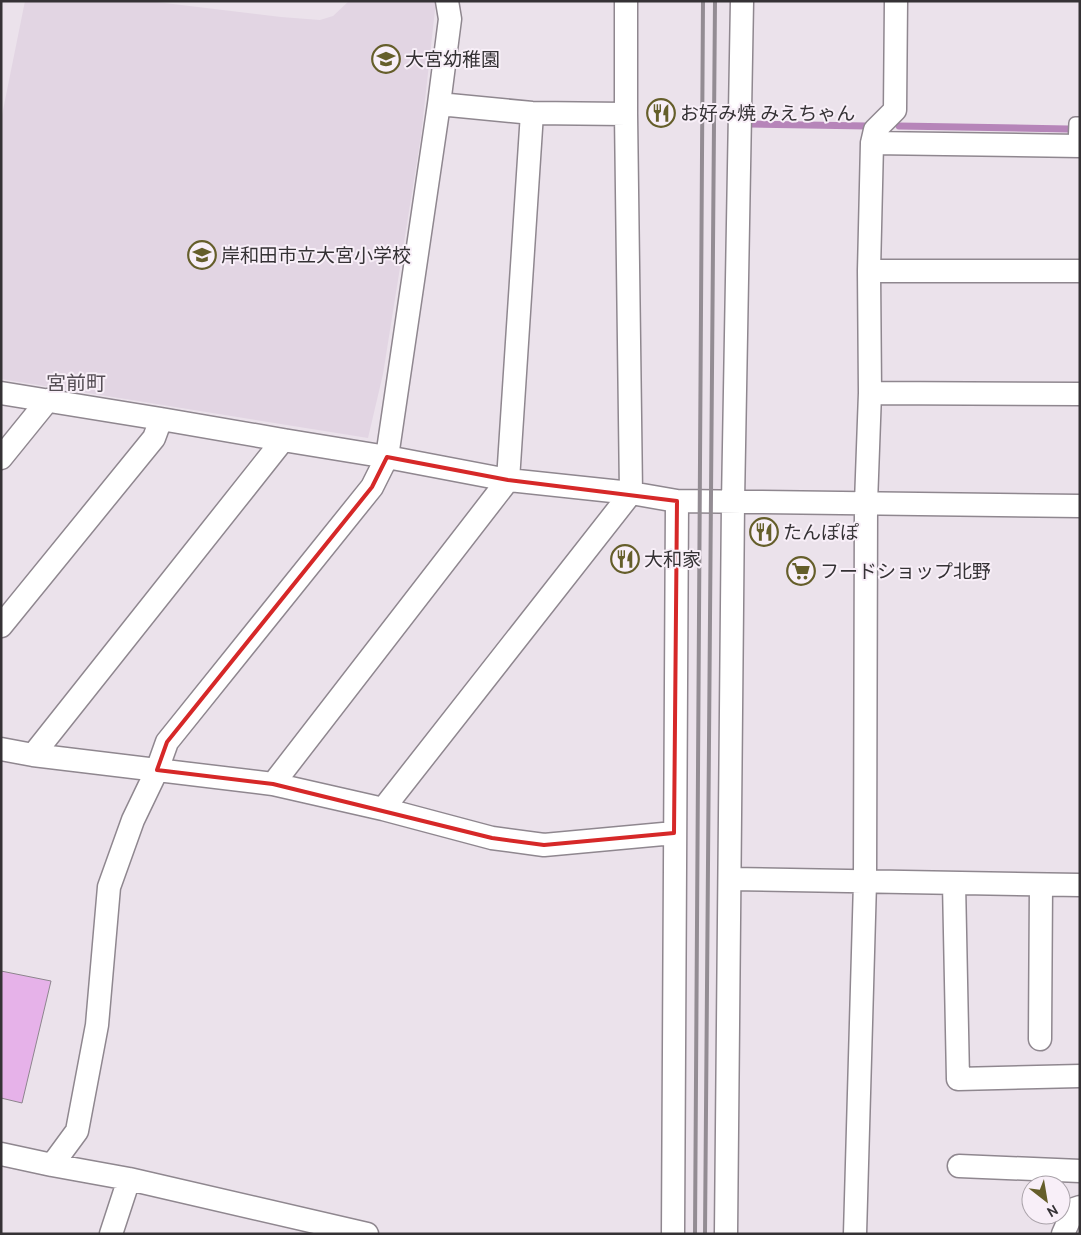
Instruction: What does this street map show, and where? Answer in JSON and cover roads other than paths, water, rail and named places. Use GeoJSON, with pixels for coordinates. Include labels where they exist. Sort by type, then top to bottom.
{"type":"FeatureCollection","features":[{"type":"Feature","properties":{"kind":"street"},"geometry":{"type":"LineString","coordinates":[[52,1165],[77,1131],[97,1025],[109,887],[133,820],[157,770],[167,742],[372,487],[387,457],[439,104],[450,19],[447,1]]}},
{"type":"Feature","properties":{"kind":"street"},"geometry":{"type":"LineString","coordinates":[[383,809],[631,492],[626,1]]}},
{"type":"Feature","properties":{"kind":"street"},"geometry":{"type":"LineString","coordinates":[[726,1234],[733,502],[742,1]]}},
{"type":"Feature","properties":{"kind":"street"},"geometry":{"type":"LineString","coordinates":[[855,1234],[865,882],[866,503],[870,393],[869,270],[872,142],[875,130],[896,110],[896,1]]}},
{"type":"Feature","properties":{"kind":"street"},"geometry":{"type":"LineString","coordinates":[[439,104],[532,113],[626,114]]}},
{"type":"Feature","properties":{"kind":"street"},"geometry":{"type":"LineString","coordinates":[[273,784],[508,480],[532,113]]}},
{"type":"Feature","properties":{"kind":"street"},"geometry":{"type":"LineString","coordinates":[[872,142],[1077,146]]}},
{"type":"Feature","properties":{"kind":"street"},"geometry":{"type":"LineString","coordinates":[[869,270],[1080,271]]}},
{"type":"Feature","properties":{"kind":"street"},"geometry":{"type":"LineString","coordinates":[[1,393],[387,457],[508,480],[631,492],[677,501],[1080,506]]}},
{"type":"Feature","properties":{"kind":"street"},"geometry":{"type":"LineString","coordinates":[[870,393],[1080,394]]}},
{"type":"Feature","properties":{"kind":"street"},"geometry":{"type":"LineString","coordinates":[[1,458],[48,400]]}},
{"type":"Feature","properties":{"kind":"street"},"geometry":{"type":"LineString","coordinates":[[1,626],[154,438],[161,419]]}},
{"type":"Feature","properties":{"kind":"street"},"geometry":{"type":"LineString","coordinates":[[33,755],[283,440]]}},
{"type":"Feature","properties":{"kind":"street"},"geometry":{"type":"LineString","coordinates":[[673,1234],[677,501]]}},
{"type":"Feature","properties":{"kind":"street"},"geometry":{"type":"LineString","coordinates":[[1,750],[273,784],[383,809],[492,838],[544,845],[674,833]]}},
{"type":"Feature","properties":{"kind":"street"},"geometry":{"type":"LineString","coordinates":[[730,879],[1080,885]]}},
{"type":"Feature","properties":{"kind":"street"},"geometry":{"type":"LineString","coordinates":[[954,883],[958,1079],[1080,1076]]}},
{"type":"Feature","properties":{"kind":"street"},"geometry":{"type":"LineString","coordinates":[[1040,1039],[1041,884]]}},
{"type":"Feature","properties":{"kind":"street"},"geometry":{"type":"LineString","coordinates":[[1,1154],[128,1179],[367,1234]]}},
{"type":"Feature","properties":{"kind":"street"},"geometry":{"type":"LineString","coordinates":[[959,1166],[1080,1172]]}},
{"type":"Feature","properties":{"kind":"street"},"geometry":{"type":"LineString","coordinates":[[111,1234],[128,1179]]}},
{"type":"Feature","properties":{"kind":"street"},"geometry":{"type":"LineString","coordinates":[[1062,1234],[1074,1208],[1080,1206]]}},
{"type":"Feature","properties":{"kind":"lane"},"geometry":{"type":"LineString","coordinates":[[1077,146],[1075,123],[1080,124]]}},
{"type":"Feature","properties":{"kind":"waterway"},"geometry":{"type":"LineString","coordinates":[[750,124],[866,126]]}},
{"type":"Feature","properties":{"kind":"waterway"},"geometry":{"type":"LineString","coordinates":[[899,126],[1068,129]]}},
{"type":"Feature","properties":{"kind":"railway"},"geometry":{"type":"LineString","coordinates":[[695,1234],[703,1]]}},
{"type":"Feature","properties":{"kind":"railway"},"geometry":{"type":"LineString","coordinates":[[705,1234],[715,1]]}},
{"type":"Feature","properties":{"kind":"place","name":"大宮幼稚園"},"geometry":{"type":"Point","coordinates":[386,59]}},
{"type":"Feature","properties":{"kind":"place","name":"お好み焼 みえちゃん"},"geometry":{"type":"Point","coordinates":[661,113]}},
{"type":"Feature","properties":{"kind":"place","name":"岸和田市立大宮小学校"},"geometry":{"type":"Point","coordinates":[202,255]}},
{"type":"Feature","properties":{"kind":"place","name":"たんぽぽ"},"geometry":{"type":"Point","coordinates":[764,532]}},
{"type":"Feature","properties":{"kind":"place","name":"大和家"},"geometry":{"type":"Point","coordinates":[625,559]}},
{"type":"Feature","properties":{"kind":"place","name":"フードショップ北野"},"geometry":{"type":"Point","coordinates":[801,571]}},
{"type":"Feature","properties":{"kind":"district","name":"宮前町"},"geometry":{"type":"Point","coordinates":[76,383]}}]}
